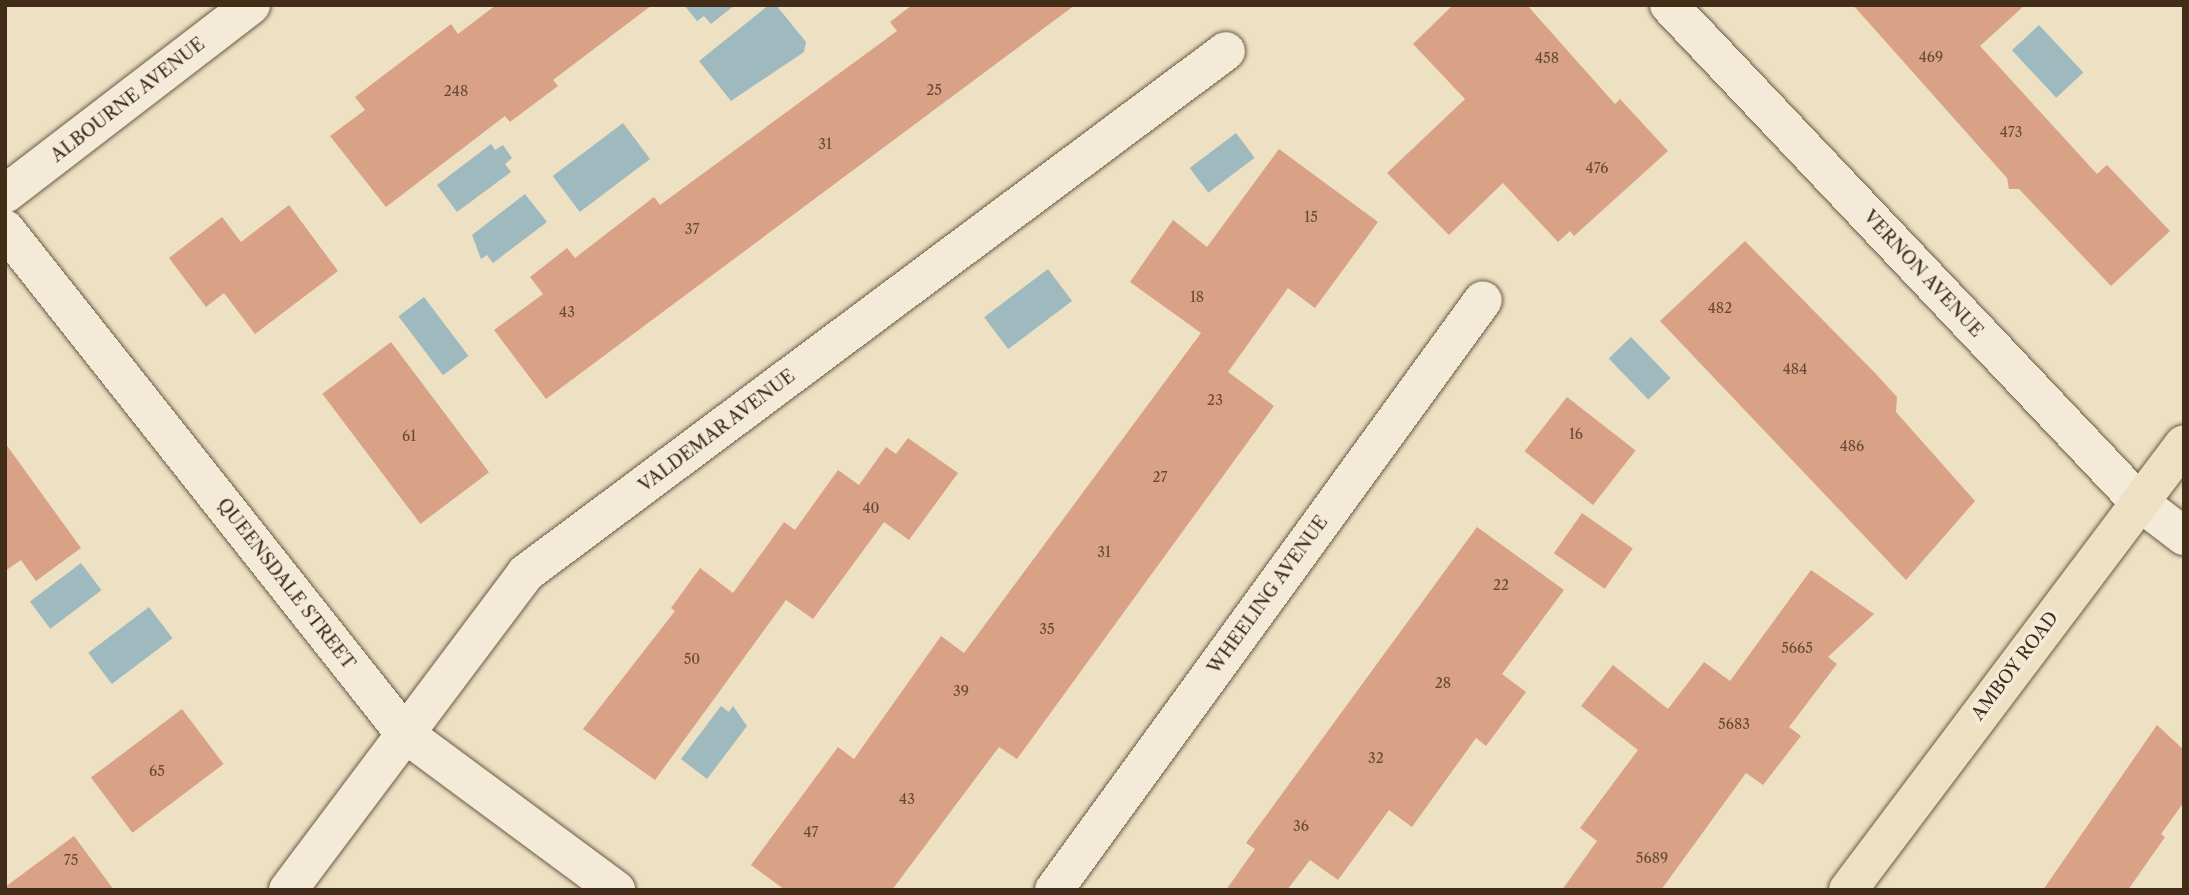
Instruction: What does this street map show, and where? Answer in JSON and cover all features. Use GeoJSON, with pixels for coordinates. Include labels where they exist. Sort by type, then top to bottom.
{"type":"FeatureCollection","features":[{"type":"Feature","properties":{"kind":"main road","name":"AMBOY ROAD"},"geometry":{"type":"LineString","coordinates":[[1848,890],[2138,501],[2184,444]]}},
{"type":"Feature","properties":{"kind":"street","name":"ALBOURNE AVENUE"},"geometry":{"type":"LineString","coordinates":[[5,194],[251,5]]}},
{"type":"Feature","properties":{"kind":"street","name":"VERNON AVENUE"},"geometry":{"type":"LineString","coordinates":[[1669,5],[2138,501],[2184,536]]}},
{"type":"Feature","properties":{"kind":"street","name":"VALDEMAR AVENUE"},"geometry":{"type":"LineString","coordinates":[[288,890],[526,573],[1226,51]]}},
{"type":"Feature","properties":{"kind":"street","name":"QUEENSDALE STREET"},"geometry":{"type":"LineString","coordinates":[[5,229],[404,733],[616,890]]}},
{"type":"Feature","properties":{"kind":"street","name":"WHEELING AVENUE"},"geometry":{"type":"LineString","coordinates":[[1054,890],[1483,300]]}},
{"type":"Feature","properties":{"kind":"water"},"geometry":{"type":"Polygon","coordinates":[[[684,5],[735,5],[711,24],[704,16],[697,21],[684,5]]]}},
{"type":"Feature","properties":{"kind":"water"},"geometry":{"type":"Polygon","coordinates":[[[769,5],[776,5],[806,42],[804,52],[731,101],[699,61],[769,5]]]}},
{"type":"Feature","properties":{"kind":"water"},"geometry":{"type":"Polygon","coordinates":[[[2039,25],[2083,73],[2056,98],[2012,50],[2039,25]]]}},
{"type":"Feature","properties":{"kind":"water"},"geometry":{"type":"Polygon","coordinates":[[[623,123],[650,159],[580,212],[553,176],[623,123]]]}},
{"type":"Feature","properties":{"kind":"water"},"geometry":{"type":"Polygon","coordinates":[[[1236,133],[1255,158],[1208,193],[1190,168],[1236,133]]]}},
{"type":"Feature","properties":{"kind":"water"},"geometry":{"type":"Polygon","coordinates":[[[491,144],[495,150],[503,145],[512,158],[505,164],[511,172],[457,212],[437,185],[491,144]]]}},
{"type":"Feature","properties":{"kind":"water"},"geometry":{"type":"Polygon","coordinates":[[[525,194],[547,222],[493,263],[487,255],[481,259],[472,235],[525,194]]]}},
{"type":"Feature","properties":{"kind":"water"},"geometry":{"type":"Polygon","coordinates":[[[1048,269],[1072,301],[1008,349],[984,317],[1048,269]]]}},
{"type":"Feature","properties":{"kind":"water"},"geometry":{"type":"Polygon","coordinates":[[[424,297],[469,356],[443,375],[398,316],[424,297]]]}},
{"type":"Feature","properties":{"kind":"water"},"geometry":{"type":"Polygon","coordinates":[[[1631,337],[1671,378],[1648,400],[1609,359],[1631,337]]]}},
{"type":"Feature","properties":{"kind":"water"},"geometry":{"type":"Polygon","coordinates":[[[81,563],[101,590],[50,629],[30,602],[81,563]]]}},
{"type":"Feature","properties":{"kind":"water"},"geometry":{"type":"Polygon","coordinates":[[[149,607],[172,638],[112,684],[88,653],[149,607]]]}},
{"type":"Feature","properties":{"kind":"water"},"geometry":{"type":"Polygon","coordinates":[[[721,706],[729,712],[733,706],[747,726],[707,779],[681,759],[721,706]]]}},
{"type":"Feature","properties":{"kind":"building"},"geometry":{"type":"Polygon","coordinates":[[[496,5],[652,5],[553,80],[558,86],[510,122],[505,116],[386,207],[330,136],[365,110],[355,97],[451,24],[458,34],[496,5]]]}},
{"type":"Feature","properties":{"kind":"building"},"geometry":{"type":"Polygon","coordinates":[[[912,5],[1075,5],[546,399],[494,330],[543,294],[530,277],[567,248],[575,258],[654,197],[660,205],[897,31],[890,22],[912,5]]]}},
{"type":"Feature","properties":{"kind":"building"},"geometry":{"type":"Polygon","coordinates":[[[1453,5],[1527,5],[1615,104],[1620,99],[1668,151],[1574,236],[1570,231],[1558,242],[1503,183],[1449,235],[1387,173],[1465,99],[1413,44],[1453,5]]]}},
{"type":"Feature","properties":{"kind":"building"},"geometry":{"type":"Polygon","coordinates":[[[1853,5],[2025,5],[1980,46],[2097,174],[2107,165],[2170,231],[2111,286],[2019,189],[2009,189],[2007,178],[1853,5]]]}},
{"type":"Feature","properties":{"kind":"building"},"geometry":{"type":"Polygon","coordinates":[[[1279,149],[1378,222],[1315,308],[1288,288],[1228,372],[1274,406],[1017,759],[999,747],[892,890],[785,890],[751,865],[838,747],[854,759],[941,636],[964,653],[1201,333],[1130,282],[1173,220],[1207,247],[1279,149]]]}},
{"type":"Feature","properties":{"kind":"building"},"geometry":{"type":"Polygon","coordinates":[[[289,205],[338,271],[255,334],[224,293],[206,307],[169,258],[222,217],[241,242],[289,205]]]}},
{"type":"Feature","properties":{"kind":"building"},"geometry":{"type":"Polygon","coordinates":[[[1745,241],[1897,397],[1896,412],[1975,501],[1906,580],[1660,321],[1745,241]]]}},
{"type":"Feature","properties":{"kind":"building"},"geometry":{"type":"Polygon","coordinates":[[[391,342],[489,472],[420,524],[322,394],[391,342]]]}},
{"type":"Feature","properties":{"kind":"building"},"geometry":{"type":"Polygon","coordinates":[[[1567,397],[1636,451],[1593,505],[1525,451],[1567,397]]]}},
{"type":"Feature","properties":{"kind":"building"},"geometry":{"type":"Polygon","coordinates":[[[908,438],[958,473],[909,540],[884,522],[813,619],[786,600],[655,780],[583,729],[675,611],[671,608],[700,568],[733,593],[784,522],[795,530],[838,470],[859,485],[886,447],[896,454],[908,438]]]}},
{"type":"Feature","properties":{"kind":"building"},"geometry":{"type":"Polygon","coordinates":[[[5,443],[81,548],[36,581],[21,560],[5,571],[5,443]]]}},
{"type":"Feature","properties":{"kind":"building"},"geometry":{"type":"Polygon","coordinates":[[[1582,513],[1633,549],[1605,589],[1554,553],[1582,513]]]}},
{"type":"Feature","properties":{"kind":"building"},"geometry":{"type":"Polygon","coordinates":[[[1477,527],[1564,590],[1502,674],[1526,692],[1486,746],[1476,738],[1412,827],[1389,810],[1338,880],[1310,860],[1287,890],[1226,890],[1255,849],[1246,843],[1477,527]]]}},
{"type":"Feature","properties":{"kind":"building"},"geometry":{"type":"Polygon","coordinates":[[[1811,570],[1874,614],[1828,657],[1837,664],[1789,727],[1801,736],[1763,785],[1746,773],[1661,890],[1562,890],[1597,841],[1580,828],[1638,750],[1581,706],[1613,665],[1668,709],[1704,662],[1730,681],[1811,570]]]}},
{"type":"Feature","properties":{"kind":"building"},"geometry":{"type":"Polygon","coordinates":[[[182,709],[224,764],[132,833],[91,778],[182,709]]]}},
{"type":"Feature","properties":{"kind":"building"},"geometry":{"type":"Polygon","coordinates":[[[2157,725],[2184,750],[2184,802],[2161,834],[2165,837],[2128,890],[2043,890],[2157,725]]]}},
{"type":"Feature","properties":{"kind":"building"},"geometry":{"type":"Polygon","coordinates":[[[74,836],[114,890],[5,890],[5,887],[74,836]]]}}]}
